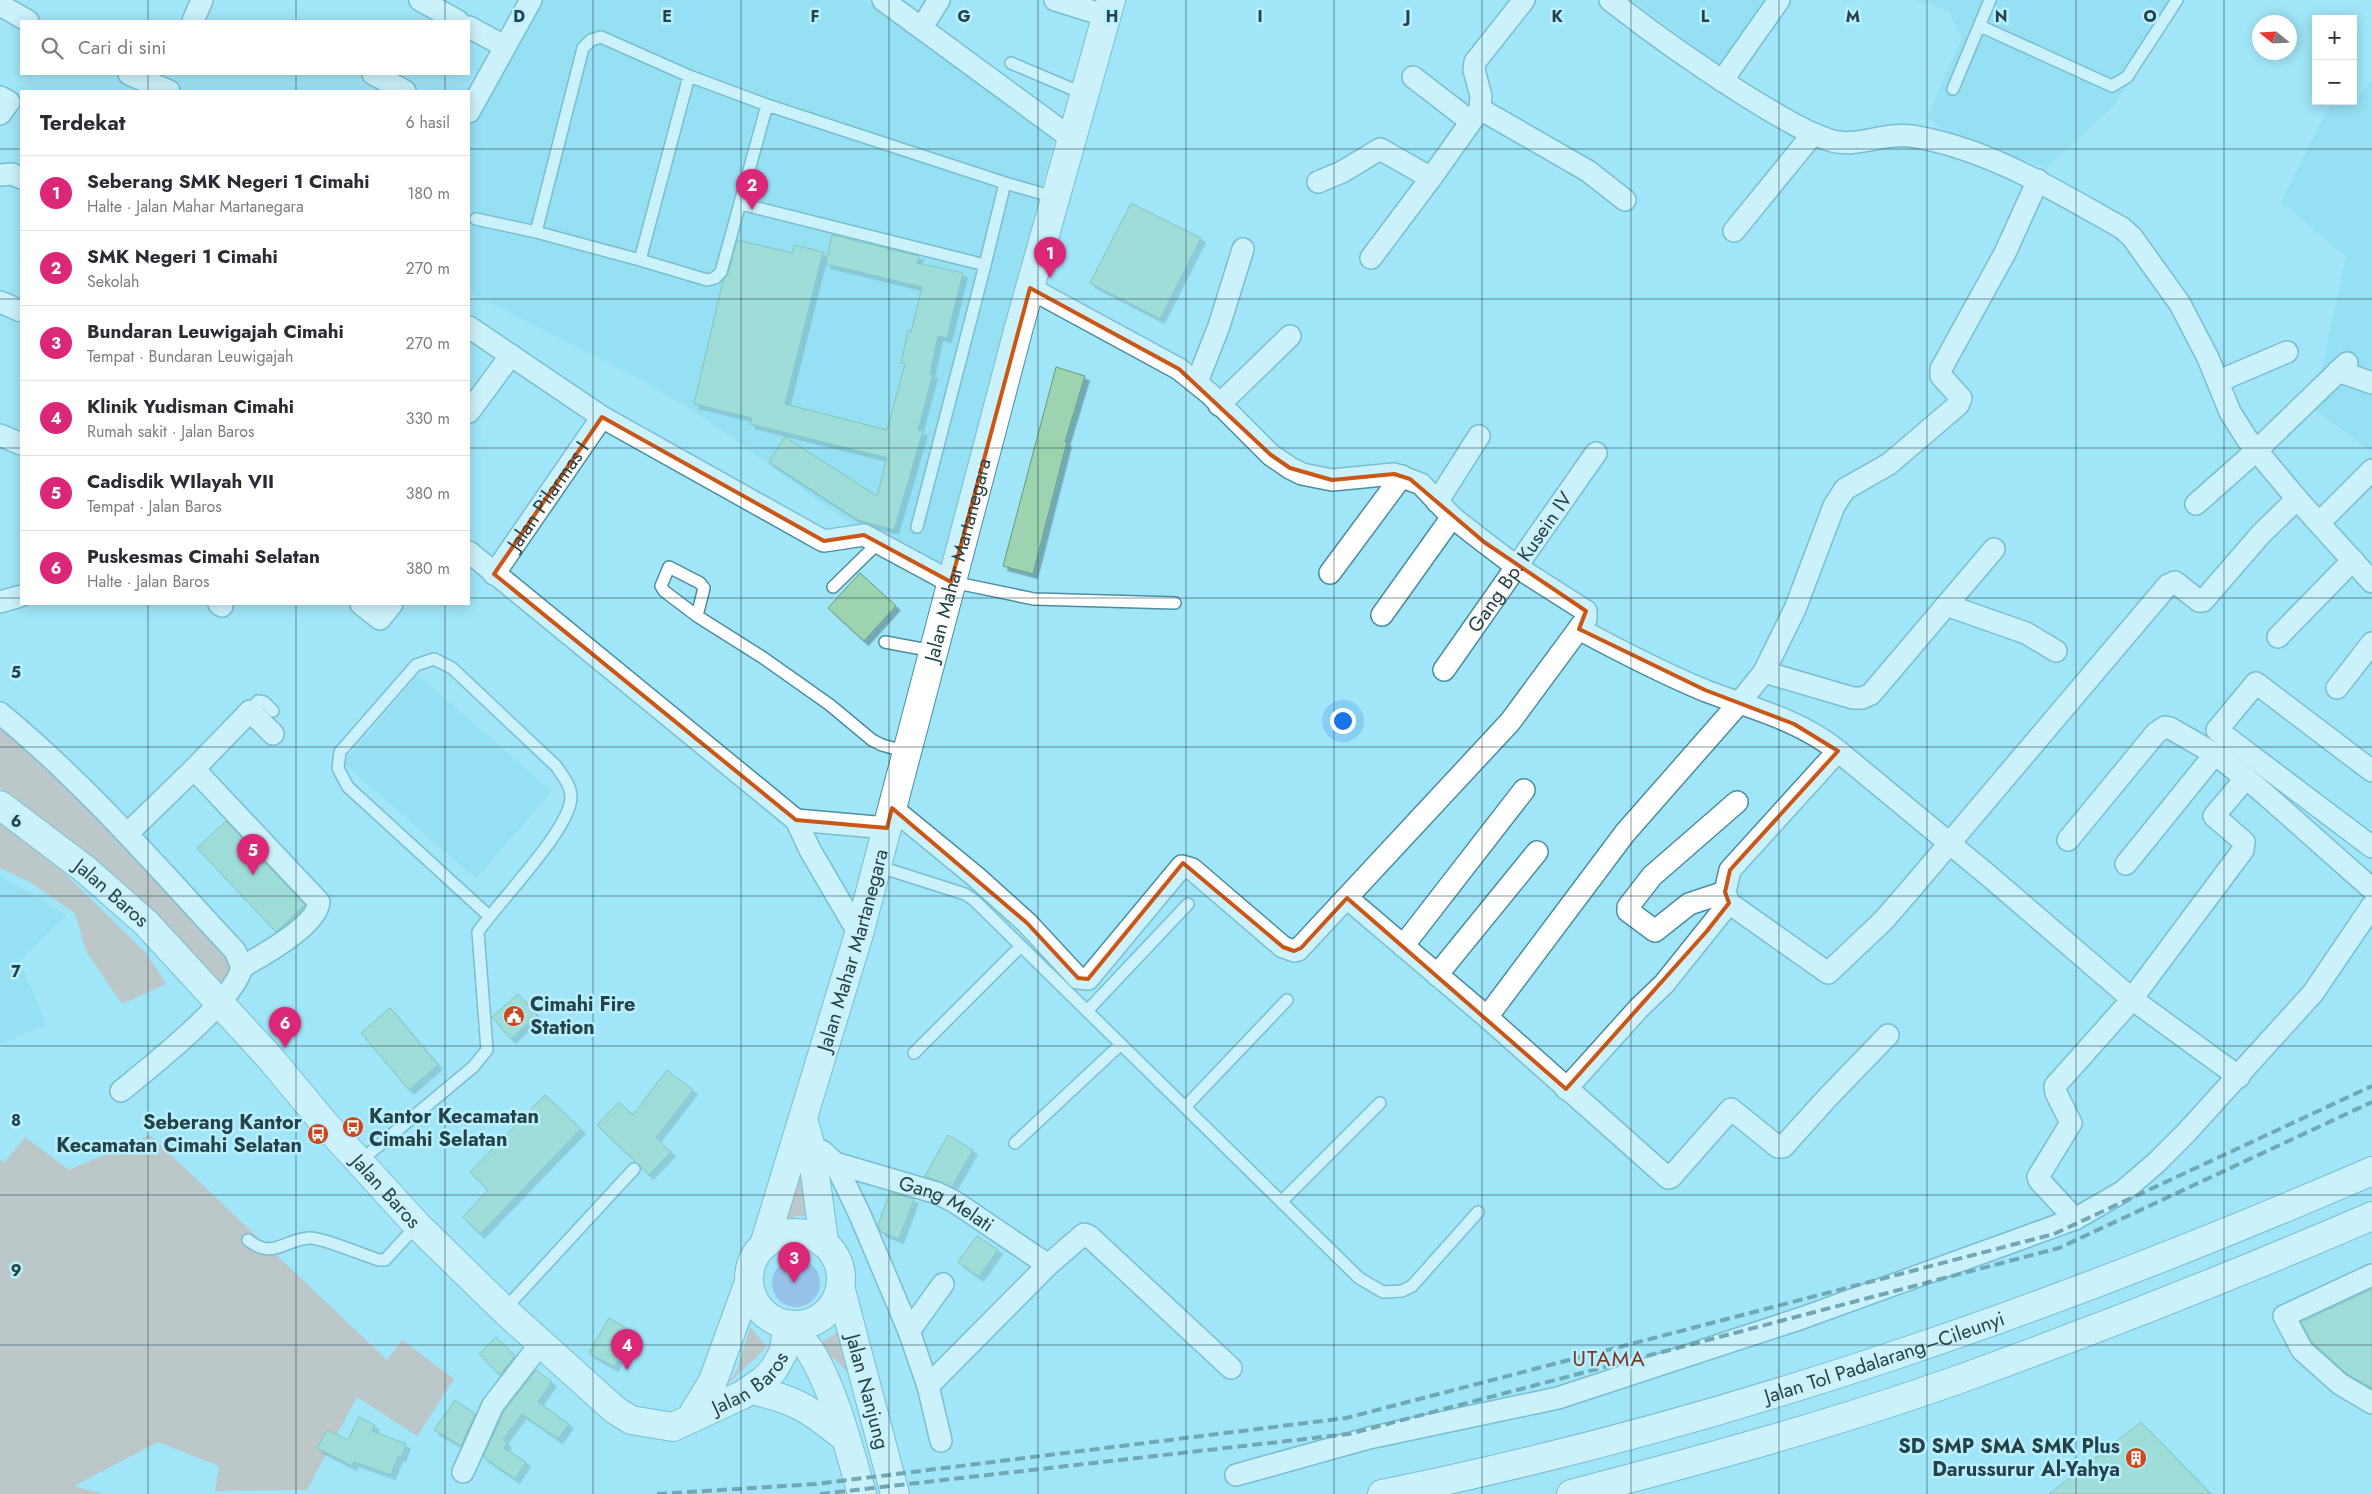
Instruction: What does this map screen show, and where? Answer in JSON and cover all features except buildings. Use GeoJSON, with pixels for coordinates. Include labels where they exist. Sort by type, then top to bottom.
{"type":"FeatureCollection","features":[{"type":"Feature","properties":{"kind":"main road","name":"Jalan Mahar Martanegara"},"geometry":{"type":"LineString","coordinates":[[764,1245],[859,934],[1054,197],[1109,8]]}},
{"type":"Feature","properties":{"kind":"main road","name":"Jalan Baros"},"geometry":{"type":"LineString","coordinates":[[0,805],[86,870],[146,923],[219,1002],[359,1162],[417,1225],[504,1310],[598,1395],[631,1420],[673,1427],[751,1390],[774,1368],[783,1353],[788,1327]]}},
{"type":"Feature","properties":{"kind":"main road"},"geometry":{"type":"LineString","coordinates":[[803,1120],[823,1157],[824,1242]]}},
{"type":"Feature","properties":{"kind":"main road","name":"Jalan Tol Padalarang–Cileunyi"},"geometry":{"type":"LineString","coordinates":[[1382,1494],[1560,1454],[1829,1377],[1956,1335],[2238,1228],[2372,1171]]}},
{"type":"Feature","properties":{"kind":"main road"},"geometry":{"type":"LineString","coordinates":[[1571,1494],[1682,1465],[1801,1430],[1970,1375],[2263,1264],[2372,1216]]}},
{"type":"Feature","properties":{"kind":"main road"},"geometry":{"type":"LineString","coordinates":[[794,1232],[810,1235],[824,1242],[839,1264],[842,1277],[841,1290],[831,1308],[815,1322],[804,1326],[788,1327],[764,1314],[751,1294],[748,1282],[750,1268],[755,1255],[764,1245],[778,1236],[794,1232]]}},
{"type":"Feature","properties":{"kind":"main road","name":"Jalan Baros"},"geometry":{"type":"LineString","coordinates":[[690,1419],[713,1381],[748,1282]]}},
{"type":"Feature","properties":{"kind":"main road","name":"Jalan Nanjung"},"geometry":{"type":"LineString","coordinates":[[841,1290],[894,1492]]}},
{"type":"Feature","properties":{"kind":"main road","name":"Jalan Nanjung"},"geometry":{"type":"LineString","coordinates":[[788,1327],[808,1347],[815,1360],[844,1437],[862,1494]]}},
{"type":"Feature","properties":{"kind":"main road"},"geometry":{"type":"LineString","coordinates":[[751,1390],[782,1396],[802,1405],[844,1437]]}},
{"type":"Feature","properties":{"kind":"street"},"geometry":{"type":"LineString","coordinates":[[193,20],[202,0]]}},
{"type":"Feature","properties":{"kind":"street"},"geometry":{"type":"LineString","coordinates":[[420,0],[456,20]]}},
{"type":"Feature","properties":{"kind":"street"},"geometry":{"type":"LineString","coordinates":[[470,110],[531,0]]}},
{"type":"Feature","properties":{"kind":"street"},"geometry":{"type":"LineString","coordinates":[[883,0],[1072,138]]}},
{"type":"Feature","properties":{"kind":"street"},"geometry":{"type":"LineString","coordinates":[[922,27],[939,0]]}},
{"type":"Feature","properties":{"kind":"street"},"geometry":{"type":"LineString","coordinates":[[1055,0],[1109,8]]}},
{"type":"Feature","properties":{"kind":"street"},"geometry":{"type":"LineString","coordinates":[[1371,258],[1475,115],[1481,96],[1474,67],[1475,62],[1524,0]]}},
{"type":"Feature","properties":{"kind":"street"},"geometry":{"type":"LineString","coordinates":[[1610,0],[1722,80],[1813,134],[1843,144],[1856,144],[1889,136],[1912,136],[1958,148],[2038,180],[2122,228],[2132,237],[2180,304],[2219,381],[2230,412],[2298,499],[2372,582]]}},
{"type":"Feature","properties":{"kind":"street"},"geometry":{"type":"LineString","coordinates":[[1722,80],[1779,0]]}},
{"type":"Feature","properties":{"kind":"street"},"geometry":{"type":"LineString","coordinates":[[0,5],[26,20]]}},
{"type":"Feature","properties":{"kind":"street"},"geometry":{"type":"LineString","coordinates":[[470,28],[504,46]]}},
{"type":"Feature","properties":{"kind":"street"},"geometry":{"type":"LineString","coordinates":[[134,75],[168,84]]}},
{"type":"Feature","properties":{"kind":"street"},"geometry":{"type":"LineString","coordinates":[[375,75],[403,90]]}},
{"type":"Feature","properties":{"kind":"street"},"geometry":{"type":"LineString","coordinates":[[1412,77],[1475,115],[1588,171],[1625,200]]}},
{"type":"Feature","properties":{"kind":"street"},"geometry":{"type":"LineString","coordinates":[[0,97],[9,102],[0,114]]}},
{"type":"Feature","properties":{"kind":"street"},"geometry":{"type":"LineString","coordinates":[[1734,231],[1813,134]]}},
{"type":"Feature","properties":{"kind":"street"},"geometry":{"type":"LineString","coordinates":[[1318,182],[1354,166],[1380,149],[1431,178]]}},
{"type":"Feature","properties":{"kind":"street"},"geometry":{"type":"LineString","coordinates":[[1487,1017],[1625,833],[1764,672],[1795,609],[1838,497],[1845,489],[1889,464],[1960,402],[1961,398],[1941,376],[1941,369],[2005,253],[2038,180]]}},
{"type":"Feature","properties":{"kind":"street"},"geometry":{"type":"LineString","coordinates":[[1197,382],[1219,326],[1243,249]]}},
{"type":"Feature","properties":{"kind":"street"},"geometry":{"type":"LineString","coordinates":[[796,820],[889,818],[983,883],[1027,923],[1073,975],[1083,979],[1088,979],[1182,866],[1192,869],[1283,947],[1294,951],[1301,948],[1510,722],[1586,619],[1586,611],[1517,567],[1445,509],[1421,484],[1394,474],[1332,480],[1302,474],[1271,455],[1197,382],[1179,369],[1030,288]]}},
{"type":"Feature","properties":{"kind":"street"},"geometry":{"type":"LineString","coordinates":[[0,302],[20,311]]}},
{"type":"Feature","properties":{"kind":"street"},"geometry":{"type":"LineString","coordinates":[[470,328],[602,417],[820,539],[824,541],[862,535],[951,582]]}},
{"type":"Feature","properties":{"kind":"street"},"geometry":{"type":"LineString","coordinates":[[1219,405],[1290,336]]}},
{"type":"Feature","properties":{"kind":"street"},"geometry":{"type":"LineString","coordinates":[[2219,381],[2286,352]]}},
{"type":"Feature","properties":{"kind":"street"},"geometry":{"type":"LineString","coordinates":[[470,411],[511,355]]}},
{"type":"Feature","properties":{"kind":"street"},"geometry":{"type":"LineString","coordinates":[[2196,504],[2258,450],[2342,367],[2372,383]]}},
{"type":"Feature","properties":{"kind":"street","name":"Jalan Pilarmas I"},"geometry":{"type":"LineString","coordinates":[[494,574],[602,417]]}},
{"type":"Feature","properties":{"kind":"street"},"geometry":{"type":"LineString","coordinates":[[0,435],[20,444]]}},
{"type":"Feature","properties":{"kind":"street"},"geometry":{"type":"LineString","coordinates":[[1382,615],[1445,509],[1479,436]]}},
{"type":"Feature","properties":{"kind":"street","name":"Gang Bp. Kusein IV"},"geometry":{"type":"LineString","coordinates":[[1444,670],[1596,452]]}},
{"type":"Feature","properties":{"kind":"street"},"geometry":{"type":"LineString","coordinates":[[2320,522],[2372,470]]}},
{"type":"Feature","properties":{"kind":"street"},"geometry":{"type":"LineString","coordinates":[[1330,574],[1402,476]]}},
{"type":"Feature","properties":{"kind":"street"},"geometry":{"type":"LineString","coordinates":[[1737,802],[1652,876],[1628,907],[1628,911],[1655,931],[1689,904],[1727,897],[1826,972],[1830,973],[1883,921],[2168,585],[2178,584],[2199,601],[2203,600],[2262,534],[2298,499]]}},
{"type":"Feature","properties":{"kind":"street"},"geometry":{"type":"LineString","coordinates":[[1764,672],[1853,698],[1866,697],[1871,694],[1994,550]]}},
{"type":"Feature","properties":{"kind":"street"},"geometry":{"type":"LineString","coordinates":[[470,553],[796,820],[810,850],[859,934]]}},
{"type":"Feature","properties":{"kind":"street"},"geometry":{"type":"LineString","coordinates":[[2278,637],[2352,560]]}},
{"type":"Feature","properties":{"kind":"street"},"geometry":{"type":"LineString","coordinates":[[362,605],[380,620],[391,605]]}},
{"type":"Feature","properties":{"kind":"street"},"geometry":{"type":"LineString","coordinates":[[1946,605],[2026,633],[2056,651]]}},
{"type":"Feature","properties":{"kind":"street"},"geometry":{"type":"LineString","coordinates":[[1579,629],[1652,666],[1706,690],[1794,724],[1838,751],[1950,843],[2132,999],[2239,1077]]}},
{"type":"Feature","properties":{"kind":"street"},"geometry":{"type":"LineString","coordinates":[[2337,688],[2372,643]]}},
{"type":"Feature","properties":{"kind":"street"},"geometry":{"type":"LineString","coordinates":[[2372,771],[2256,683],[2217,730],[2372,847]]}},
{"type":"Feature","properties":{"kind":"street"},"geometry":{"type":"LineString","coordinates":[[127,834],[194,769],[250,710],[273,734]]}},
{"type":"Feature","properties":{"kind":"street"},"geometry":{"type":"LineString","coordinates":[[0,713],[82,787],[127,834],[235,951],[242,967]]}},
{"type":"Feature","properties":{"kind":"street"},"geometry":{"type":"LineString","coordinates":[[2068,840],[2160,729],[2170,728],[2215,754],[2252,783],[2372,889]]}},
{"type":"Feature","properties":{"kind":"street"},"geometry":{"type":"LineString","coordinates":[[1566,1089],[1639,1008],[1664,984],[1727,897],[1730,870],[1838,751]]}},
{"type":"Feature","properties":{"kind":"street"},"geometry":{"type":"LineString","coordinates":[[2126,864],[2215,754]]}},
{"type":"Feature","properties":{"kind":"street"},"geometry":{"type":"LineString","coordinates":[[121,1091],[177,1045],[219,1002],[238,979],[242,967],[292,937],[317,910],[319,902],[194,769]]}},
{"type":"Feature","properties":{"kind":"street"},"geometry":{"type":"LineString","coordinates":[[2075,1219],[2038,1177],[2071,1123],[2056,1093],[2055,1086],[2132,999],[2243,850],[2244,842],[2214,816],[2252,783],[2271,771]]}},
{"type":"Feature","properties":{"kind":"street"},"geometry":{"type":"LineString","coordinates":[[1403,946],[1524,790]]}},
{"type":"Feature","properties":{"kind":"street"},"geometry":{"type":"LineString","coordinates":[[1437,975],[1537,852]]}},
{"type":"Feature","properties":{"kind":"street"},"geometry":{"type":"LineString","coordinates":[[1347,898],[1487,1017],[1566,1089],[1669,1178],[1731,1109],[1778,1147],[1783,1147],[1888,1035]]}},
{"type":"Feature","properties":{"kind":"street"},"geometry":{"type":"LineString","coordinates":[[1236,1475],[1369,1438],[1558,1398],[1802,1318],[2075,1219],[2122,1192],[2156,1163],[2239,1077],[2313,993],[2372,906]]}},
{"type":"Feature","properties":{"kind":"street"},"geometry":{"type":"LineString","coordinates":[[823,1157],[860,1215],[909,1330],[928,1386],[941,1441]]}},
{"type":"Feature","properties":{"kind":"street","name":"Gang Melati"},"geometry":{"type":"LineString","coordinates":[[823,1157],[956,1202],[1048,1265]]}},
{"type":"Feature","properties":{"kind":"street"},"geometry":{"type":"LineString","coordinates":[[928,1386],[1048,1265],[1080,1236],[1089,1236],[1231,1368]]}},
{"type":"Feature","properties":{"kind":"street"},"geometry":{"type":"LineString","coordinates":[[2372,1275],[2284,1316],[2302,1350],[2340,1384],[2372,1403]]}},
{"type":"Feature","properties":{"kind":"street"},"geometry":{"type":"LineString","coordinates":[[909,1330],[943,1284]]}},
{"type":"Feature","properties":{"kind":"street"},"geometry":{"type":"LineString","coordinates":[[463,1472],[493,1405],[541,1343]]}},
{"type":"Feature","properties":{"kind":"lane"},"geometry":{"type":"LineString","coordinates":[[1953,89],[1990,0]]}},
{"type":"Feature","properties":{"kind":"lane"},"geometry":{"type":"LineString","coordinates":[[1980,26],[2112,86],[2127,77],[2177,0]]}},
{"type":"Feature","properties":{"kind":"lane"},"geometry":{"type":"LineString","coordinates":[[536,232],[583,48],[592,40],[601,37],[689,76],[767,105],[1005,183],[1054,197]]}},
{"type":"Feature","properties":{"kind":"lane"},"geometry":{"type":"LineString","coordinates":[[1011,63],[1084,94]]}},
{"type":"Feature","properties":{"kind":"lane"},"geometry":{"type":"LineString","coordinates":[[640,260],[689,76]]}},
{"type":"Feature","properties":{"kind":"lane"},"geometry":{"type":"LineString","coordinates":[[476,219],[536,232],[707,280],[715,278],[721,272],[767,105]]}},
{"type":"Feature","properties":{"kind":"lane"},"geometry":{"type":"LineString","coordinates":[[917,527],[1005,183]]}},
{"type":"Feature","properties":{"kind":"lane"},"geometry":{"type":"LineString","coordinates":[[741,204],[985,265]]}},
{"type":"Feature","properties":{"kind":"lane"},"geometry":{"type":"LineString","coordinates":[[833,587],[878,543]]}},
{"type":"Feature","properties":{"kind":"lane"},"geometry":{"type":"LineString","coordinates":[[951,582],[1034,599],[1176,603]]}},
{"type":"Feature","properties":{"kind":"lane"},"geometry":{"type":"LineString","coordinates":[[697,616],[762,657],[830,705],[872,740],[907,752]]}},
{"type":"Feature","properties":{"kind":"lane"},"geometry":{"type":"LineString","coordinates":[[885,642],[933,651]]}},
{"type":"Feature","properties":{"kind":"lane"},"geometry":{"type":"LineString","coordinates":[[359,1162],[473,1067],[487,1050],[478,932],[559,829],[571,798],[567,782],[556,766],[452,668],[434,659],[416,665],[340,752],[338,768],[348,787],[489,916]]}},
{"type":"Feature","properties":{"kind":"lane"},"geometry":{"type":"LineString","coordinates":[[250,710],[258,701],[264,702],[273,711]]}},
{"type":"Feature","properties":{"kind":"lane"},"geometry":{"type":"LineString","coordinates":[[877,866],[965,894],[974,900],[1120,1045],[1186,1106],[1359,1278],[1383,1292],[1402,1291],[1412,1286],[1478,1212]]}},
{"type":"Feature","properties":{"kind":"lane"},"geometry":{"type":"LineString","coordinates":[[1087,1011],[1188,904]]}},
{"type":"Feature","properties":{"kind":"lane"},"geometry":{"type":"LineString","coordinates":[[914,1054],[1021,946]]}},
{"type":"Feature","properties":{"kind":"lane"},"geometry":{"type":"LineString","coordinates":[[1186,1106],[1287,1000]]}},
{"type":"Feature","properties":{"kind":"lane"},"geometry":{"type":"LineString","coordinates":[[1015,1143],[1120,1045]]}},
{"type":"Feature","properties":{"kind":"lane"},"geometry":{"type":"LineString","coordinates":[[1282,1201],[1380,1103]]}},
{"type":"Feature","properties":{"kind":"lane"},"geometry":{"type":"LineString","coordinates":[[504,1310],[634,1169]]}},
{"type":"Feature","properties":{"kind":"lane"},"geometry":{"type":"LineString","coordinates":[[248,1240],[257,1247],[267,1250],[311,1237],[379,1260],[385,1260],[417,1225]]}},
{"type":"Feature","properties":{"kind":"highlighted area"},"geometry":{"type":"Polygon","coordinates":[[[1030,288],[1179,369],[1271,455],[1290,468],[1332,480],[1394,474],[1410,479],[1484,542],[1586,611],[1579,629],[1705,690],[1794,724],[1838,751],[1730,870],[1725,892],[1729,903],[1707,931],[1566,1089],[1347,898],[1301,948],[1294,951],[1283,947],[1183,863],[1088,979],[1078,978],[1027,923],[892,808],[887,828],[796,820],[494,574],[602,417],[824,541],[864,535],[951,582],[1030,288]]]}},
{"type":"Feature","properties":{"kind":"shaded area"},"geometry":{"type":"Polygon","coordinates":[[[539,0],[864,0],[1057,127],[941,573],[863,533],[709,421],[639,379],[470,293],[470,126],[539,0]]]}},
{"type":"Feature","properties":{"kind":"shaded area"},"geometry":{"type":"Polygon","coordinates":[[[1632,0],[1792,0],[1738,79],[1632,0]]]}},
{"type":"Feature","properties":{"kind":"shaded area"},"geometry":{"type":"Polygon","coordinates":[[[1913,0],[2183,0],[2112,107],[2047,168],[1949,133],[1927,117],[1962,38],[1948,11],[1913,0]]]}},
{"type":"Feature","properties":{"kind":"shaded area"},"geometry":{"type":"Polygon","coordinates":[[[2372,80],[2372,451],[2313,409],[2346,257],[2281,202],[2330,105],[2357,105],[2358,98],[2372,80]]]}},
{"type":"Feature","properties":{"kind":"shaded area"},"geometry":{"type":"Polygon","coordinates":[[[418,675],[552,791],[476,879],[343,763],[418,675]]]}},
{"type":"Feature","properties":{"kind":"shaded area"},"geometry":{"type":"Polygon","coordinates":[[[0,727],[69,783],[226,956],[230,971],[220,986],[107,874],[20,801],[0,788],[0,727]]]}},
{"type":"Feature","properties":{"kind":"shaded area"},"geometry":{"type":"Polygon","coordinates":[[[0,820],[56,865],[147,954],[166,984],[122,1004],[86,951],[75,913],[30,882],[0,868],[0,820]]]}},
{"type":"Feature","properties":{"kind":"shaded area"},"geometry":{"type":"Polygon","coordinates":[[[0,875],[67,915],[19,961],[47,1025],[0,1044],[0,875]]]}},
{"type":"Feature","properties":{"kind":"shaded area"},"geometry":{"type":"Polygon","coordinates":[[[150,1135],[387,1360],[402,1340],[454,1379],[417,1436],[357,1397],[307,1490],[215,1491],[219,1466],[158,1442],[74,1486],[103,1494],[0,1494],[0,1159],[4,1163],[25,1137],[69,1170],[150,1135]]]}},
{"type":"Feature","properties":{"kind":"shaded area"},"geometry":{"type":"Polygon","coordinates":[[[798,1169],[809,1215],[797,1216],[778,1223],[798,1169]]]}},
{"type":"Feature","properties":{"kind":"shaded area"},"geometry":{"type":"Polygon","coordinates":[[[791,1259],[801,1259],[813,1266],[820,1278],[820,1288],[813,1300],[801,1307],[791,1307],[783,1303],[776,1296],[772,1288],[772,1278],[776,1270],[783,1263],[791,1259]]]}},
{"type":"Feature","properties":{"kind":"shaded area"},"geometry":{"type":"Polygon","coordinates":[[[840,1326],[861,1387],[840,1364],[817,1345],[835,1334],[840,1326]]]}},
{"type":"Feature","properties":{"kind":"shaded area"},"geometry":{"type":"Polygon","coordinates":[[[750,1327],[767,1347],[726,1386],[737,1370],[750,1327]]]}},
{"type":"Feature","properties":{"kind":"railway"},"geometry":{"type":"LineString","coordinates":[[657,1494],[816,1484],[1346,1418],[2054,1234],[2372,1086]]}},
{"type":"Feature","properties":{"kind":"railway"},"geometry":{"type":"LineString","coordinates":[[820,1494],[1349,1434],[2059,1248],[2372,1102]]}},
{"type":"Feature","properties":{"kind":"place","name":"SMK Negeri 1 Cimahi"},"geometry":{"type":"Point","coordinates":[752,210]}},
{"type":"Feature","properties":{"kind":"place","name":"Seberang SMK Negeri 1 Cimahi"},"geometry":{"type":"Point","coordinates":[1050,278]}},
{"type":"Feature","properties":{"kind":"place","name":"Cadisdik WIlayah VII"},"geometry":{"type":"Point","coordinates":[253,875]}},
{"type":"Feature","properties":{"kind":"place","name":"Cimahi Fire Station"},"geometry":{"type":"Point","coordinates":[514,1016]}},
{"type":"Feature","properties":{"kind":"place","name":"Puskesmas Cimahi Selatan"},"geometry":{"type":"Point","coordinates":[285,1048]}},
{"type":"Feature","properties":{"kind":"place","name":"Kantor Kecamatan Cimahi Selatan"},"geometry":{"type":"Point","coordinates":[353,1127]}},
{"type":"Feature","properties":{"kind":"place","name":"Seberang Kantor Kecamatan Cimahi Selatan"},"geometry":{"type":"Point","coordinates":[318,1134]}},
{"type":"Feature","properties":{"kind":"place","name":"Bundaran Leuwigajah Cimahi"},"geometry":{"type":"Point","coordinates":[794,1283]}},
{"type":"Feature","properties":{"kind":"place","name":"Klinik Yudisman Cimahi"},"geometry":{"type":"Point","coordinates":[627,1370]}},
{"type":"Feature","properties":{"kind":"place","name":"SD SMP SMA SMK Plus Darussurur Al-Yahya"},"geometry":{"type":"Point","coordinates":[2136,1458]}},
{"type":"Feature","properties":{"kind":"district","name":"UTAMA"},"geometry":{"type":"Point","coordinates":[1609,1358]}}]}
